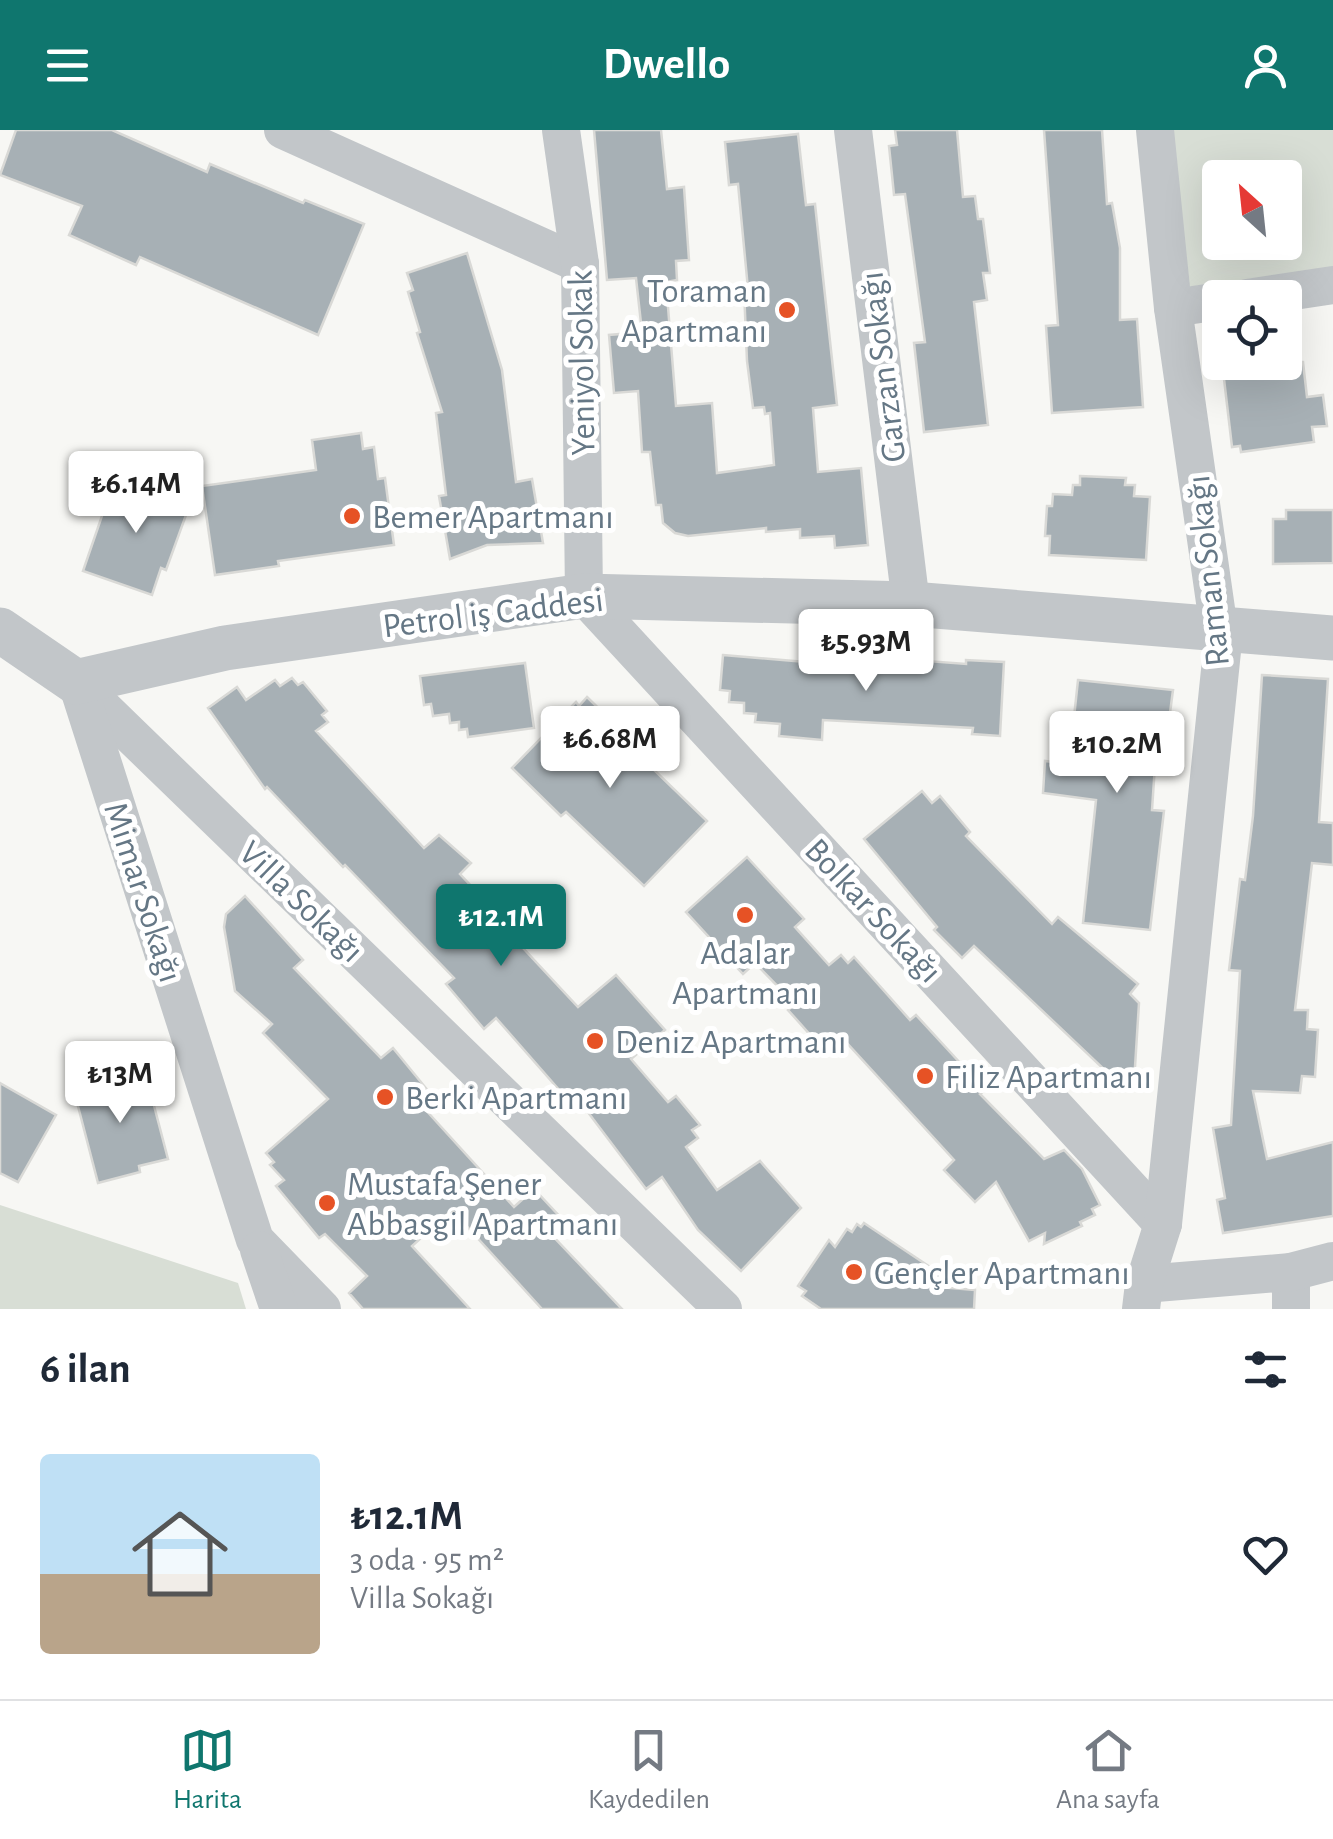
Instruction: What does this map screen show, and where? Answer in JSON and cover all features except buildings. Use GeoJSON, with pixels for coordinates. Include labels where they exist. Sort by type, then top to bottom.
{"type":"FeatureCollection","features":[{"type":"Feature","properties":{"kind":"street"},"geometry":{"type":"LineString","coordinates":[[282,130],[580,264]]}},
{"type":"Feature","properties":{"kind":"street","name":"Yeniyol Sokak"},"geometry":{"type":"LineString","coordinates":[[561,130],[580,264],[584,596]]}},
{"type":"Feature","properties":{"kind":"street","name":"Garzan Sokağı"},"geometry":{"type":"LineString","coordinates":[[853,130],[910,604]]}},
{"type":"Feature","properties":{"kind":"street","name":"Raman Sokağı"},"geometry":{"type":"LineString","coordinates":[[1143,1296],[1163,1224],[1222,651],[1173,308],[1155,130]]}},
{"type":"Feature","properties":{"kind":"street"},"geometry":{"type":"LineString","coordinates":[[1302,290],[1333,285]]}},
{"type":"Feature","properties":{"kind":"street"},"geometry":{"type":"LineString","coordinates":[[1173,308],[1202,304]]}},
{"type":"Feature","properties":{"kind":"street","name":"Petrol iş Caddesi"},"geometry":{"type":"LineString","coordinates":[[76,682],[225,648],[584,596],[910,604],[1333,638]]}},
{"type":"Feature","properties":{"kind":"street","name":"Bolkar Sokağı"},"geometry":{"type":"LineString","coordinates":[[584,596],[1163,1224]]}},
{"type":"Feature","properties":{"kind":"street","name":"Villa Sokağı"},"geometry":{"type":"LineString","coordinates":[[0,630],[76,682],[723,1309]]}},
{"type":"Feature","properties":{"kind":"street","name":"Mimar Sokağı"},"geometry":{"type":"LineString","coordinates":[[76,682],[255,1240],[322,1309]]}},
{"type":"Feature","properties":{"kind":"street"},"geometry":{"type":"LineString","coordinates":[[255,1240],[279,1309]]}},
{"type":"Feature","properties":{"kind":"street"},"geometry":{"type":"LineString","coordinates":[[1143,1296],[1291,1290],[1333,1261]]}},
{"type":"Feature","properties":{"kind":"shaded area"},"geometry":{"type":"Polygon","coordinates":[[[1170,130],[1333,130],[1333,280],[1302,284],[1302,280],[1202,280],[1202,297],[1188,299],[1170,130]]]}},
{"type":"Feature","properties":{"kind":"shaded area"},"geometry":{"type":"Polygon","coordinates":[[[0,1205],[238,1283],[246,1309],[0,1309],[0,1205]]]}},
{"type":"Feature","properties":{"kind":"place","name":"Toraman Apartmanı"},"geometry":{"type":"Point","coordinates":[787,310]}},
{"type":"Feature","properties":{"kind":"place","name":"Bemer Apartmanı"},"geometry":{"type":"Point","coordinates":[352,516]}},
{"type":"Feature","properties":{"kind":"place","name":"Adalar Apartmanı"},"geometry":{"type":"Point","coordinates":[745,915]}},
{"type":"Feature","properties":{"kind":"place","name":"Deniz Apartmanı"},"geometry":{"type":"Point","coordinates":[595,1041]}},
{"type":"Feature","properties":{"kind":"place","name":"Filiz Apartmanı"},"geometry":{"type":"Point","coordinates":[925,1076]}},
{"type":"Feature","properties":{"kind":"place","name":"Berki Apartmanı"},"geometry":{"type":"Point","coordinates":[385,1097]}},
{"type":"Feature","properties":{"kind":"place","name":"Mustafa Şener Abbasgil Apartmanı"},"geometry":{"type":"Point","coordinates":[327,1203]}},
{"type":"Feature","properties":{"kind":"place","name":"Gençler Apartmanı"},"geometry":{"type":"Point","coordinates":[854,1272]}}]}
